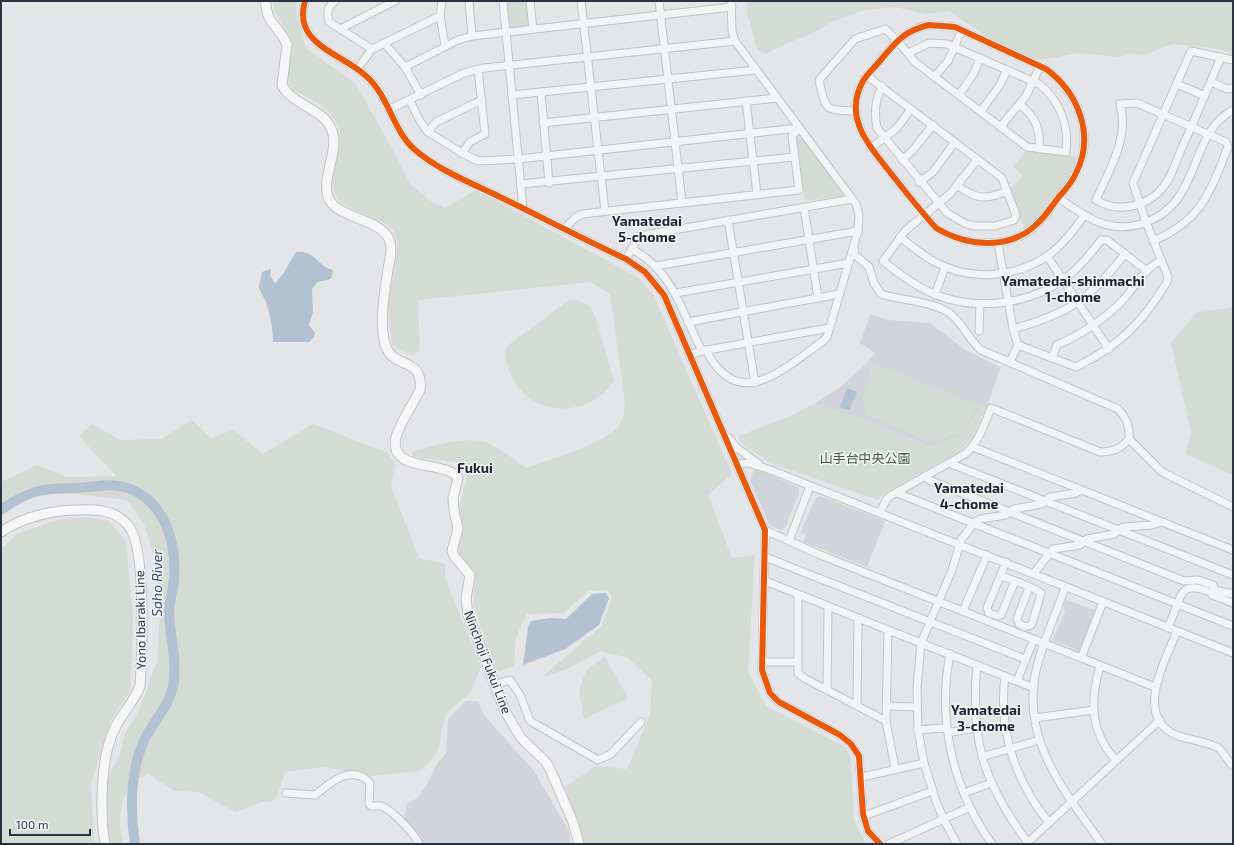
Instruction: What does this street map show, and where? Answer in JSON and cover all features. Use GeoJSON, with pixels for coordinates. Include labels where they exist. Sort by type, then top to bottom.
{"type":"FeatureCollection","features":[{"type":"Feature","properties":{"kind":"main road","name":"Ninchoji Fukui Line"},"geometry":{"type":"LineString","coordinates":[[266,1],[266,12],[269,20],[285,40],[287,45],[282,85],[292,98],[320,115],[334,134],[334,143],[327,180],[327,190],[333,205],[342,211],[380,229],[389,239],[391,251],[383,300],[384,342],[392,355],[416,368],[420,376],[421,383],[420,390],[396,438],[396,448],[401,456],[409,462],[447,469],[455,473],[458,478],[453,498],[458,529],[452,551],[454,556],[470,575],[466,606],[505,711],[521,738],[550,769],[573,822],[579,844]]}},
{"type":"Feature","properties":{"kind":"main road","name":"Yono Ibaraki Line"},"geometry":{"type":"LineString","coordinates":[[1,532],[42,514],[58,510],[97,509],[120,517],[129,526],[135,537],[141,580],[140,686],[136,698],[120,719],[110,740],[102,792],[105,844]]}},
{"type":"Feature","properties":{"kind":"street"},"geometry":{"type":"LineString","coordinates":[[305,1],[303,9],[304,26],[311,37],[321,47],[358,68],[378,89],[405,138],[431,163],[523,208],[564,230],[626,259],[645,272],[664,295],[766,530],[763,662],[765,682],[770,693],[779,702],[840,735],[851,744],[860,756],[864,816],[868,832],[880,844]]}},
{"type":"Feature","properties":{"kind":"street"},"geometry":{"type":"LineString","coordinates":[[335,1],[329,5],[327,13],[329,22],[372,49]]}},
{"type":"Feature","properties":{"kind":"street"},"geometry":{"type":"LineString","coordinates":[[340,29],[395,1]]}},
{"type":"Feature","properties":{"kind":"street"},"geometry":{"type":"LineString","coordinates":[[442,1],[440,16],[445,45]]}},
{"type":"Feature","properties":{"kind":"street"},"geometry":{"type":"LineString","coordinates":[[469,1],[472,36]]}},
{"type":"Feature","properties":{"kind":"street"},"geometry":{"type":"LineString","coordinates":[[503,1],[523,208]]}},
{"type":"Feature","properties":{"kind":"street"},"geometry":{"type":"LineString","coordinates":[[530,1],[534,30]]}},
{"type":"Feature","properties":{"kind":"street"},"geometry":{"type":"LineString","coordinates":[[582,1],[605,211]]}},
{"type":"Feature","properties":{"kind":"street"},"geometry":{"type":"LineString","coordinates":[[659,1],[666,48],[674,142],[682,203]]}},
{"type":"Feature","properties":{"kind":"street"},"geometry":{"type":"LineString","coordinates":[[405,67],[445,45],[472,36],[661,15],[731,4],[732,31],[735,40],[856,204],[859,215],[858,231],[827,337],[768,379],[755,383],[742,383],[725,376],[704,351],[688,322],[676,293],[656,266],[632,249]]}},
{"type":"Feature","properties":{"kind":"street"},"geometry":{"type":"LineString","coordinates":[[358,68],[372,49],[440,16]]}},
{"type":"Feature","properties":{"kind":"street"},"geometry":{"type":"LineString","coordinates":[[929,25],[947,25],[962,30],[1040,66],[1060,81],[1072,98],[1080,113],[1085,134],[1080,164],[1076,175],[1059,198],[1040,222],[1030,230],[1011,240],[985,244],[964,241],[948,236],[936,228],[871,148],[860,131],[856,111],[861,85],[897,40],[912,30],[929,25]]}},
{"type":"Feature","properties":{"kind":"street"},"geometry":{"type":"LineString","coordinates":[[856,111],[831,110],[825,105],[819,80],[855,39],[884,29],[897,40],[915,62],[1001,126],[1027,148],[1066,152],[1067,133],[1061,113],[1050,95],[1039,84],[955,46],[938,42],[929,43],[908,53]]}},
{"type":"Feature","properties":{"kind":"street"},"geometry":{"type":"LineString","coordinates":[[935,76],[948,61],[962,30]]}},
{"type":"Feature","properties":{"kind":"street"},"geometry":{"type":"LineString","coordinates":[[390,109],[410,101],[464,73],[478,69],[508,64],[735,40]]}},
{"type":"Feature","properties":{"kind":"street"},"geometry":{"type":"LineString","coordinates":[[384,43],[405,67],[421,94]]}},
{"type":"Feature","properties":{"kind":"street"},"geometry":{"type":"LineString","coordinates":[[1018,345],[1076,367],[1109,349],[1144,317],[1167,282],[1168,277],[1132,183],[1191,51],[1233,60]]}},
{"type":"Feature","properties":{"kind":"street"},"geometry":{"type":"LineString","coordinates":[[1153,241],[1177,230],[1198,211],[1228,147],[1226,142],[1192,126],[1137,103],[1120,104],[1124,122],[1122,138],[1096,200],[1115,207],[1139,204],[1150,198],[1165,185],[1192,126],[1221,57]]}},
{"type":"Feature","properties":{"kind":"street"},"geometry":{"type":"LineString","coordinates":[[959,95],[974,73],[980,58]]}},
{"type":"Feature","properties":{"kind":"street"},"geometry":{"type":"LineString","coordinates":[[1001,126],[1019,104],[1040,66]]}},
{"type":"Feature","properties":{"kind":"street"},"geometry":{"type":"LineString","coordinates":[[462,153],[470,142],[485,134],[478,69]]}},
{"type":"Feature","properties":{"kind":"street"},"geometry":{"type":"LineString","coordinates":[[512,94],[756,70]]}},
{"type":"Feature","properties":{"kind":"street"},"geometry":{"type":"LineString","coordinates":[[981,111],[1000,85],[1007,70]]}},
{"type":"Feature","properties":{"kind":"street"},"geometry":{"type":"LineString","coordinates":[[867,76],[882,86],[1002,178],[1016,215],[1014,220],[995,226],[966,224],[947,213],[938,204],[884,139],[877,128],[874,112],[877,97],[882,86]]}},
{"type":"Feature","properties":{"kind":"street"},"geometry":{"type":"LineString","coordinates":[[1211,82],[1227,89],[1233,88]]}},
{"type":"Feature","properties":{"kind":"street"},"geometry":{"type":"LineString","coordinates":[[1177,84],[1205,96]]}},
{"type":"Feature","properties":{"kind":"street"},"geometry":{"type":"LineString","coordinates":[[541,92],[549,183]]}},
{"type":"Feature","properties":{"kind":"street"},"geometry":{"type":"LineString","coordinates":[[543,123],[595,116],[777,98]]}},
{"type":"Feature","properties":{"kind":"street"},"geometry":{"type":"LineString","coordinates":[[428,132],[436,122],[482,100]]}},
{"type":"Feature","properties":{"kind":"street"},"geometry":{"type":"LineString","coordinates":[[410,101],[420,121],[428,132],[478,161],[519,159],[799,128]]}},
{"type":"Feature","properties":{"kind":"street"},"geometry":{"type":"LineString","coordinates":[[746,101],[757,194]]}},
{"type":"Feature","properties":{"kind":"street"},"geometry":{"type":"LineString","coordinates":[[1019,104],[1031,114],[1036,122],[1040,138],[1039,149]]}},
{"type":"Feature","properties":{"kind":"street"},"geometry":{"type":"LineString","coordinates":[[871,148],[897,128],[911,109]]}},
{"type":"Feature","properties":{"kind":"street"},"geometry":{"type":"LineString","coordinates":[[1059,198],[1094,222],[1126,227],[1146,222],[1167,211],[1182,195],[1209,134],[1222,117],[1233,110]]}},
{"type":"Feature","properties":{"kind":"street"},"geometry":{"type":"LineString","coordinates":[[902,160],[914,150],[933,125]]}},
{"type":"Feature","properties":{"kind":"street"},"geometry":{"type":"LineString","coordinates":[[564,230],[576,217],[582,214],[798,190],[792,136],[799,128]]}},
{"type":"Feature","properties":{"kind":"street"},"geometry":{"type":"LineString","coordinates":[[919,182],[933,172],[955,142]]}},
{"type":"Feature","properties":{"kind":"street"},"geometry":{"type":"LineString","coordinates":[[521,184],[549,183],[794,157]]}},
{"type":"Feature","properties":{"kind":"street"},"geometry":{"type":"LineString","coordinates":[[977,160],[950,194],[900,237],[883,261],[919,287],[935,295],[948,299],[980,304],[1008,302],[1047,289],[1062,280],[1086,260],[1102,240],[1107,240],[1147,271]]}},
{"type":"Feature","properties":{"kind":"street"},"geometry":{"type":"LineString","coordinates":[[957,185],[972,195],[981,198],[988,198],[1007,191]]}},
{"type":"Feature","properties":{"kind":"street"},"geometry":{"type":"LineString","coordinates":[[626,259],[639,236],[852,199]]}},
{"type":"Feature","properties":{"kind":"street"},"geometry":{"type":"LineString","coordinates":[[804,207],[818,298]]}},
{"type":"Feature","properties":{"kind":"street"},"geometry":{"type":"LineString","coordinates":[[900,237],[920,253],[945,267],[969,274],[1003,274],[1019,270],[1047,256],[1062,244],[1084,216]]}},
{"type":"Feature","properties":{"kind":"street"},"geometry":{"type":"LineString","coordinates":[[728,220],[755,383]]}},
{"type":"Feature","properties":{"kind":"street"},"geometry":{"type":"LineString","coordinates":[[656,266],[809,238],[858,231]]}},
{"type":"Feature","properties":{"kind":"street"},"geometry":{"type":"LineString","coordinates":[[998,243],[1013,329],[1018,345],[1010,362]]}},
{"type":"Feature","properties":{"kind":"street"},"geometry":{"type":"LineString","coordinates":[[854,246],[855,255],[869,267],[874,283],[881,294],[946,311],[960,324],[970,341],[981,350],[1118,409],[1128,423],[1130,429],[1129,439],[1112,452],[1100,452],[991,408],[979,438],[973,447],[949,463],[897,492],[886,500],[880,513]]}},
{"type":"Feature","properties":{"kind":"street"},"geometry":{"type":"LineString","coordinates":[[1013,329],[1045,320],[1078,303],[1107,277],[1125,254]]}},
{"type":"Feature","properties":{"kind":"street"},"geometry":{"type":"LineString","coordinates":[[1047,256],[1109,349]]}},
{"type":"Feature","properties":{"kind":"street"},"geometry":{"type":"LineString","coordinates":[[1052,358],[1057,345],[1094,325],[1123,300],[1153,264],[1161,261]]}},
{"type":"Feature","properties":{"kind":"street"},"geometry":{"type":"LineString","coordinates":[[676,293],[849,263]]}},
{"type":"Feature","properties":{"kind":"street"},"geometry":{"type":"LineString","coordinates":[[935,295],[945,267]]}},
{"type":"Feature","properties":{"kind":"street"},"geometry":{"type":"LineString","coordinates":[[688,322],[743,310],[839,294]]}},
{"type":"Feature","properties":{"kind":"street"},"geometry":{"type":"LineString","coordinates":[[979,331],[980,304]]}},
{"type":"Feature","properties":{"kind":"street"},"geometry":{"type":"LineString","coordinates":[[689,355],[748,342],[829,328]]}},
{"type":"Feature","properties":{"kind":"street"},"geometry":{"type":"LineString","coordinates":[[724,432],[737,448],[768,469]]}},
{"type":"Feature","properties":{"kind":"street"},"geometry":{"type":"LineString","coordinates":[[1129,439],[1162,472],[1233,507]]}},
{"type":"Feature","properties":{"kind":"street"},"geometry":{"type":"LineString","coordinates":[[973,447],[1233,550]]}},
{"type":"Feature","properties":{"kind":"street"},"geometry":{"type":"LineString","coordinates":[[738,464],[748,463],[768,469],[1233,653]]}},
{"type":"Feature","properties":{"kind":"street"},"geometry":{"type":"LineString","coordinates":[[949,463],[1233,576]]}},
{"type":"Feature","properties":{"kind":"street"},"geometry":{"type":"LineString","coordinates":[[925,476],[929,480],[1184,581],[1198,580],[1213,585],[1212,595],[1233,603]]}},
{"type":"Feature","properties":{"kind":"street"},"geometry":{"type":"LineString","coordinates":[[789,541],[810,486]]}},
{"type":"Feature","properties":{"kind":"street"},"geometry":{"type":"LineString","coordinates":[[957,844],[944,820],[932,791],[924,763],[918,730],[917,707],[921,643],[939,601],[959,545],[974,524],[980,519],[1006,515],[1014,509],[1042,504],[1050,497],[1076,494],[1081,490]]}},
{"type":"Feature","properties":{"kind":"street"},"geometry":{"type":"LineString","coordinates":[[897,492],[1233,626]]}},
{"type":"Feature","properties":{"kind":"street"},"geometry":{"type":"LineString","coordinates":[[1034,573],[1053,549],[1080,545],[1087,539],[1114,534],[1123,527],[1152,525],[1161,522]]}},
{"type":"Feature","properties":{"kind":"street"},"geometry":{"type":"LineString","coordinates":[[766,530],[789,541],[1156,687]]}},
{"type":"Feature","properties":{"kind":"street"},"geometry":{"type":"LineString","coordinates":[[963,611],[987,555]]}},
{"type":"Feature","properties":{"kind":"street"},"geometry":{"type":"LineString","coordinates":[[765,557],[1025,660]]}},
{"type":"Feature","properties":{"kind":"street"},"geometry":{"type":"LineString","coordinates":[[1006,562],[987,608],[989,613],[998,616],[1001,614],[1015,581]]}},
{"type":"Feature","properties":{"kind":"street"},"geometry":{"type":"LineString","coordinates":[[1001,576],[1029,587],[1042,595],[1031,625],[1025,627],[1019,624],[1017,619],[1029,587]]}},
{"type":"Feature","properties":{"kind":"street"},"geometry":{"type":"LineString","coordinates":[[765,581],[977,664],[1034,688]]}},
{"type":"Feature","properties":{"kind":"street"},"geometry":{"type":"LineString","coordinates":[[1066,588],[1039,659],[1034,688],[1035,718],[1039,740],[1048,764],[1071,801],[1102,844]]}},
{"type":"Feature","properties":{"kind":"street"},"geometry":{"type":"LineString","coordinates":[[1168,628],[1182,593],[1190,588],[1233,594]]}},
{"type":"Feature","properties":{"kind":"street"},"geometry":{"type":"LineString","coordinates":[[798,594],[798,674],[886,721]]}},
{"type":"Feature","properties":{"kind":"street"},"geometry":{"type":"LineString","coordinates":[[1081,658],[1103,602]]}},
{"type":"Feature","properties":{"kind":"street"},"geometry":{"type":"LineString","coordinates":[[827,690],[828,606]]}},
{"type":"Feature","properties":{"kind":"street"},"geometry":{"type":"LineString","coordinates":[[857,705],[858,618]]}},
{"type":"Feature","properties":{"kind":"street"},"geometry":{"type":"LineString","coordinates":[[888,630],[886,721],[896,768]]}},
{"type":"Feature","properties":{"kind":"street"},"geometry":{"type":"LineString","coordinates":[[1178,631],[1156,687],[1154,701],[1160,720],[1175,734],[1218,748],[1233,766]]}},
{"type":"Feature","properties":{"kind":"street"},"geometry":{"type":"LineString","coordinates":[[1017,681],[1034,639]]}},
{"type":"Feature","properties":{"kind":"street"},"geometry":{"type":"LineString","coordinates":[[950,654],[946,687],[947,730],[954,766],[970,807],[992,844]]}},
{"type":"Feature","properties":{"kind":"street"},"geometry":{"type":"LineString","coordinates":[[763,662],[797,662]]}},
{"type":"Feature","properties":{"kind":"street"},"geometry":{"type":"LineString","coordinates":[[977,664],[974,696],[976,728],[982,757],[991,782],[1007,814],[1027,843],[1160,720]]}},
{"type":"Feature","properties":{"kind":"street"},"geometry":{"type":"LineString","coordinates":[[1100,666],[1094,684],[1094,710],[1098,733],[1104,747],[1116,760]]}},
{"type":"Feature","properties":{"kind":"street"},"geometry":{"type":"LineString","coordinates":[[1005,676],[1004,716],[1010,749],[1021,782],[1029,796],[1049,823]]}},
{"type":"Feature","properties":{"kind":"street"},"geometry":{"type":"LineString","coordinates":[[496,684],[510,680],[520,695],[530,721],[598,760],[611,754],[641,722]]}},
{"type":"Feature","properties":{"kind":"street"},"geometry":{"type":"LineString","coordinates":[[887,706],[917,707]]}},
{"type":"Feature","properties":{"kind":"street"},"geometry":{"type":"LineString","coordinates":[[1035,718],[1094,710]]}},
{"type":"Feature","properties":{"kind":"street"},"geometry":{"type":"LineString","coordinates":[[918,730],[942,728],[952,732],[976,728]]}},
{"type":"Feature","properties":{"kind":"street"},"geometry":{"type":"LineString","coordinates":[[982,757],[1039,740]]}},
{"type":"Feature","properties":{"kind":"street"},"geometry":{"type":"LineString","coordinates":[[862,777],[896,768],[924,763]]}},
{"type":"Feature","properties":{"kind":"street"},"geometry":{"type":"LineString","coordinates":[[286,793],[315,795],[344,775],[359,775],[370,783],[369,804],[371,806],[381,806],[389,812],[415,836],[419,844]]}},
{"type":"Feature","properties":{"kind":"street"},"geometry":{"type":"LineString","coordinates":[[964,793],[991,782]]}},
{"type":"Feature","properties":{"kind":"street"},"geometry":{"type":"LineString","coordinates":[[864,816],[932,791]]}},
{"type":"Feature","properties":{"kind":"street"},"geometry":{"type":"LineString","coordinates":[[889,844],[970,807]]}},
{"type":"Feature","properties":{"kind":"shaded area"},"geometry":{"type":"Polygon","coordinates":[[[870,314],[888,320],[930,323],[964,349],[1001,368],[986,408],[982,407],[961,435],[930,447],[884,427],[815,403],[842,386],[864,366],[875,353],[860,343],[870,314]]]}},
{"type":"Feature","properties":{"kind":"shaded area"},"geometry":{"type":"Polygon","coordinates":[[[754,470],[761,471],[799,488],[799,493],[786,526],[782,530],[770,526],[750,480],[754,470]]]}},
{"type":"Feature","properties":{"kind":"shaded area"},"geometry":{"type":"Polygon","coordinates":[[[820,496],[885,521],[867,567],[803,542],[806,535],[801,532],[815,499],[820,496]]]}},
{"type":"Feature","properties":{"kind":"shaded area"},"geometry":{"type":"Polygon","coordinates":[[[1066,600],[1095,610],[1079,651],[1052,640],[1065,613],[1064,604],[1066,600]]]}},
{"type":"Feature","properties":{"kind":"shaded area"},"geometry":{"type":"Polygon","coordinates":[[[466,701],[478,701],[484,715],[534,771],[569,831],[570,844],[424,844],[419,834],[404,818],[407,804],[417,798],[426,786],[436,765],[446,753],[448,719],[466,701]]]}},
{"type":"Feature","properties":{"kind":"green space"},"geometry":{"type":"Polygon","coordinates":[[[273,1],[298,1],[296,5],[297,18],[306,48],[355,83],[397,157],[409,183],[429,200],[445,208],[476,190],[637,277],[652,292],[732,474],[708,495],[732,558],[755,555],[748,672],[766,706],[845,747],[851,758],[854,821],[866,844],[585,844],[565,787],[596,766],[627,769],[650,715],[652,681],[628,658],[601,651],[567,669],[542,677],[602,626],[612,597],[608,590],[589,591],[563,613],[527,614],[516,637],[514,666],[497,672],[473,606],[475,571],[464,561],[459,553],[459,542],[463,526],[459,509],[467,475],[463,467],[457,462],[414,457],[411,453],[446,443],[474,440],[486,442],[498,448],[526,468],[576,451],[612,433],[622,421],[625,402],[610,294],[591,282],[418,300],[420,350],[412,356],[392,345],[389,305],[397,250],[396,236],[391,228],[384,222],[354,209],[338,198],[333,184],[340,133],[338,126],[327,110],[295,91],[289,83],[288,71],[292,51],[291,39],[277,17],[273,1]]]}},
{"type":"Feature","properties":{"kind":"green space"},"geometry":{"type":"Polygon","coordinates":[[[528,1],[531,28],[510,31],[507,2],[528,1]]]}},
{"type":"Feature","properties":{"kind":"green space"},"geometry":{"type":"Polygon","coordinates":[[[747,1],[1233,1],[1233,54],[1219,49],[1173,44],[1144,55],[1127,53],[1119,57],[1078,53],[1047,59],[1026,59],[1010,52],[949,11],[926,14],[895,7],[864,10],[832,22],[809,35],[785,44],[766,54],[757,49],[747,12],[747,1]]]}},
{"type":"Feature","properties":{"kind":"green space"},"geometry":{"type":"Polygon","coordinates":[[[796,135],[806,143],[844,196],[805,201],[796,135]]]}},
{"type":"Feature","properties":{"kind":"green space"},"geometry":{"type":"Polygon","coordinates":[[[1027,150],[1080,157],[1070,178],[1057,197],[1042,215],[1025,230],[1010,190],[1023,175],[1013,167],[1027,150]]]}},
{"type":"Feature","properties":{"kind":"green space"},"geometry":{"type":"Polygon","coordinates":[[[569,300],[577,300],[590,306],[596,318],[614,381],[602,394],[588,403],[572,408],[556,408],[541,404],[527,396],[516,384],[508,367],[506,351],[507,346],[569,300]]]}},
{"type":"Feature","properties":{"kind":"green space"},"geometry":{"type":"Polygon","coordinates":[[[1233,307],[1233,475],[1186,454],[1191,432],[1171,343],[1196,313],[1233,307]]]}},
{"type":"Feature","properties":{"kind":"green space"},"geometry":{"type":"Polygon","coordinates":[[[873,363],[979,405],[961,433],[931,442],[867,415],[862,396],[871,373],[868,370],[873,363]]]}},
{"type":"Feature","properties":{"kind":"green space","name":"山手台中央公園"},"geometry":{"type":"Polygon","coordinates":[[[815,403],[884,427],[930,447],[961,435],[982,407],[986,408],[973,436],[962,450],[897,486],[882,495],[878,500],[773,464],[740,442],[738,436],[786,418],[815,403]]]}},
{"type":"Feature","properties":{"kind":"green space"},"geometry":{"type":"Polygon","coordinates":[[[192,420],[211,438],[233,430],[263,454],[313,424],[388,453],[395,464],[391,486],[419,558],[445,564],[445,578],[481,667],[470,693],[446,713],[438,750],[430,762],[419,771],[371,776],[362,772],[348,772],[328,767],[285,772],[276,799],[270,802],[261,802],[235,812],[198,792],[174,791],[148,774],[132,784],[125,795],[120,816],[124,844],[108,844],[106,786],[109,774],[119,758],[125,733],[137,715],[157,661],[160,608],[153,554],[144,524],[127,500],[27,488],[1,503],[1,482],[37,465],[67,477],[116,476],[79,436],[92,424],[120,440],[161,439],[192,420]]]}},
{"type":"Feature","properties":{"kind":"green space"},"geometry":{"type":"Polygon","coordinates":[[[85,517],[108,520],[126,541],[133,615],[130,691],[111,720],[91,784],[94,844],[1,844],[1,549],[17,534],[60,519],[85,517]]]}},
{"type":"Feature","properties":{"kind":"green space"},"geometry":{"type":"Polygon","coordinates":[[[605,657],[628,698],[584,719],[579,691],[586,670],[605,657]]]}},
{"type":"Feature","properties":{"kind":"water"},"geometry":{"type":"Polygon","coordinates":[[[296,252],[308,253],[323,265],[333,270],[331,279],[318,282],[312,289],[313,312],[309,325],[315,333],[314,337],[309,342],[273,342],[269,312],[259,287],[262,272],[271,269],[270,275],[275,284],[283,274],[296,252]]]}},
{"type":"Feature","properties":{"kind":"water"},"geometry":{"type":"Polygon","coordinates":[[[847,388],[857,392],[849,410],[840,407],[847,388]]]}},
{"type":"Feature","properties":{"kind":"water"},"geometry":{"type":"Polygon","coordinates":[[[606,593],[609,598],[599,625],[565,649],[523,665],[528,627],[531,621],[551,618],[566,619],[592,594],[606,593]]]}},
{"type":"Feature","properties":{"kind":"waterway","name":"Saho River"},"geometry":{"type":"LineString","coordinates":[[1,510],[15,501],[38,491],[48,489],[118,486],[134,491],[148,500],[159,512],[167,527],[172,544],[174,562],[174,580],[169,613],[175,668],[174,678],[171,695],[146,736],[136,767],[132,793],[132,819],[135,844]]}},
{"type":"Feature","properties":{"kind":"cycle path"},"geometry":{"type":"LineString","coordinates":[[305,1],[303,16],[306,28],[312,38],[333,54],[356,68],[374,84],[400,132],[414,149],[433,163],[454,175],[626,259],[645,272],[664,295],[765,530],[762,670],[770,693],[779,702],[840,735],[851,744],[859,756],[863,814],[868,831],[880,844]]}},
{"type":"Feature","properties":{"kind":"cycle path"},"geometry":{"type":"LineString","coordinates":[[929,25],[955,27],[1046,69],[1058,79],[1075,103],[1084,130],[1082,159],[1074,177],[1047,213],[1028,231],[1016,238],[1003,242],[975,242],[948,234],[936,228],[873,151],[861,129],[857,118],[856,106],[858,94],[863,81],[900,39],[912,31],[929,25]]}},
{"type":"Feature","properties":{"kind":"district","name":"Yamatedai 5-chome"},"geometry":{"type":"Point","coordinates":[647,230]}},
{"type":"Feature","properties":{"kind":"district","name":"Yamatedai-shinmachi 1-chome"},"geometry":{"type":"Point","coordinates":[1073,290]}},
{"type":"Feature","properties":{"kind":"district","name":"Fukui"},"geometry":{"type":"Point","coordinates":[475,468]}},
{"type":"Feature","properties":{"kind":"district","name":"Yamatedai 4-chome"},"geometry":{"type":"Point","coordinates":[969,496]}},
{"type":"Feature","properties":{"kind":"district","name":"Yamatedai 3-chome"},"geometry":{"type":"Point","coordinates":[986,718]}}]}
